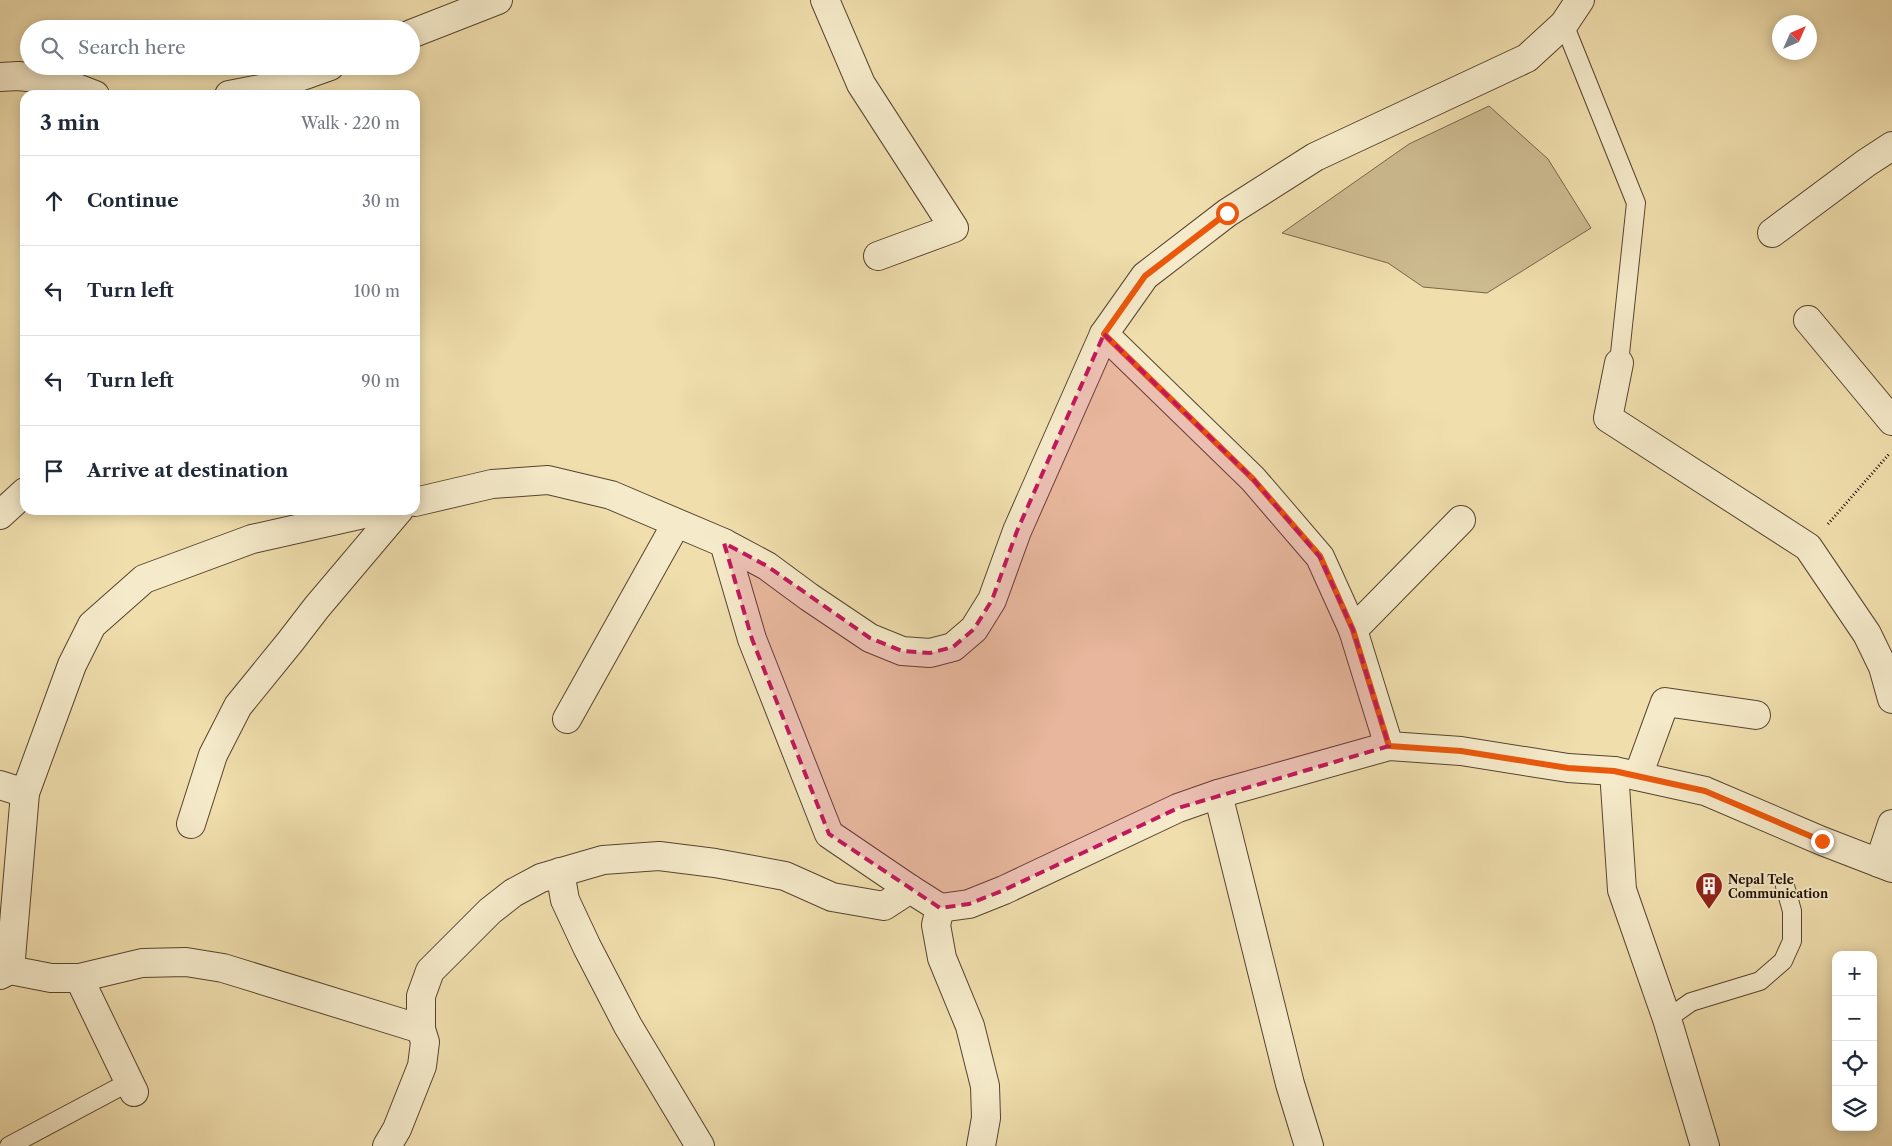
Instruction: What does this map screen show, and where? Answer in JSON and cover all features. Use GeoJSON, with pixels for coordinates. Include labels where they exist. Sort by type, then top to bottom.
{"type":"FeatureCollection","features":[{"type":"Feature","properties":{"kind":"street"},"geometry":{"type":"LineString","coordinates":[[420,30],[498,0]]}},
{"type":"Feature","properties":{"kind":"street"},"geometry":{"type":"LineString","coordinates":[[825,0],[861,84],[954,228],[878,256]]}},
{"type":"Feature","properties":{"kind":"street"},"geometry":{"type":"LineString","coordinates":[[420,501],[492,484],[548,480],[611,494],[676,524],[724,543],[767,566],[870,638],[902,651],[930,653],[953,647],[974,628],[992,600],[1017,531],[1104,334],[1145,276],[1227,213],[1315,157],[1527,58],[1564,24],[1580,0]]}},
{"type":"Feature","properties":{"kind":"street"},"geometry":{"type":"LineString","coordinates":[[255,90],[271,87],[305,75]]}},
{"type":"Feature","properties":{"kind":"street"},"geometry":{"type":"LineString","coordinates":[[0,77],[18,76],[56,80],[82,90]]}},
{"type":"Feature","properties":{"kind":"street"},"geometry":{"type":"LineString","coordinates":[[1772,233],[1892,146]]}},
{"type":"Feature","properties":{"kind":"street"},"geometry":{"type":"LineString","coordinates":[[1808,320],[1892,421]]}},
{"type":"Feature","properties":{"kind":"street"},"geometry":{"type":"LineString","coordinates":[[1104,334],[1253,479],[1320,556],[1353,630],[1389,746]]}},
{"type":"Feature","properties":{"kind":"street"},"geometry":{"type":"LineString","coordinates":[[1619,363],[1608,418],[1808,547],[1868,634],[1883,667],[1892,699]]}},
{"type":"Feature","properties":{"kind":"street"},"geometry":{"type":"LineString","coordinates":[[0,515],[20,497]]}},
{"type":"Feature","properties":{"kind":"street"},"geometry":{"type":"LineString","coordinates":[[359,515],[252,539],[144,579],[92,625],[72,665],[26,793],[5,973],[52,978],[79,978],[142,964],[186,962],[224,968],[421,1028]]}},
{"type":"Feature","properties":{"kind":"street"},"geometry":{"type":"LineString","coordinates":[[191,824],[214,755],[238,706],[316,607],[395,515]]}},
{"type":"Feature","properties":{"kind":"street"},"geometry":{"type":"LineString","coordinates":[[1353,630],[1461,520]]}},
{"type":"Feature","properties":{"kind":"street"},"geometry":{"type":"LineString","coordinates":[[567,719],[676,524]]}},
{"type":"Feature","properties":{"kind":"street"},"geometry":{"type":"LineString","coordinates":[[724,543],[752,639],[829,834],[940,908],[969,904],[1004,890],[1178,808],[1218,794],[1389,746],[1461,751],[1568,768],[1626,774],[1705,791],[1822,841],[1886,865],[1892,824]]}},
{"type":"Feature","properties":{"kind":"street"},"geometry":{"type":"LineString","coordinates":[[1704,1146],[1667,1019],[1622,890],[1626,774],[1665,702],[1756,715]]}},
{"type":"Feature","properties":{"kind":"street"},"geometry":{"type":"LineString","coordinates":[[0,785],[26,793]]}},
{"type":"Feature","properties":{"kind":"street"},"geometry":{"type":"LineString","coordinates":[[1218,794],[1287,1075],[1309,1146]]}},
{"type":"Feature","properties":{"kind":"street"},"geometry":{"type":"LineString","coordinates":[[387,1146],[397,1129],[422,1066],[425,1042],[421,1028],[421,996],[430,972],[490,911],[513,893],[541,878],[603,860],[659,856],[715,863],[785,876],[832,896],[884,906],[910,889]]}},
{"type":"Feature","properties":{"kind":"street"},"geometry":{"type":"LineString","coordinates":[[560,872],[565,900],[587,947],[628,1026],[700,1146]]}},
{"type":"Feature","properties":{"kind":"street"},"geometry":{"type":"LineString","coordinates":[[940,908],[936,924],[942,958],[970,1026],[984,1086],[986,1118],[981,1146]]}},
{"type":"Feature","properties":{"kind":"street"},"geometry":{"type":"LineString","coordinates":[[79,978],[132,1087]]}},
{"type":"Feature","properties":{"kind":"lane"},"geometry":{"type":"LineString","coordinates":[[1564,24],[1636,202],[1619,363]]}},
{"type":"Feature","properties":{"kind":"lane"},"geometry":{"type":"LineString","coordinates":[[1667,1019],[1691,1002],[1760,981],[1783,962],[1792,941],[1792,911],[1785,886]]}},
{"type":"Feature","properties":{"kind":"lane"},"geometry":{"type":"LineString","coordinates":[[9,1146],[132,1087]]}},
{"type":"Feature","properties":{"kind":"path"},"geometry":{"type":"LineString","coordinates":[[1808,547],[1892,451]]}},
{"type":"Feature","properties":{"kind":"highlighted area"},"geometry":{"type":"Polygon","coordinates":[[[1104,334],[1253,479],[1320,557],[1353,630],[1389,746],[1178,808],[1004,890],[969,904],[940,908],[829,834],[752,639],[724,543],[767,566],[870,638],[902,651],[930,653],[953,647],[974,629],[992,600],[1017,531],[1104,334]]]}},
{"type":"Feature","properties":{"kind":"shaded area"},"geometry":{"type":"Polygon","coordinates":[[[1489,106],[1548,159],[1591,228],[1487,293],[1423,287],[1388,263],[1282,233],[1409,144],[1489,106]]]}},
{"type":"Feature","properties":{"kind":"place","name":"Nepal Tele Communication"},"geometry":{"type":"Point","coordinates":[1709,910]}},
{"type":"Feature","properties":{"kind":"route"},"geometry":{"type":"LineString","coordinates":[[1227,213],[1145,276],[1104,334],[1253,479],[1320,556],[1353,630],[1389,746],[1461,751],[1568,768],[1614,771],[1705,791],[1822,841]]}}]}
